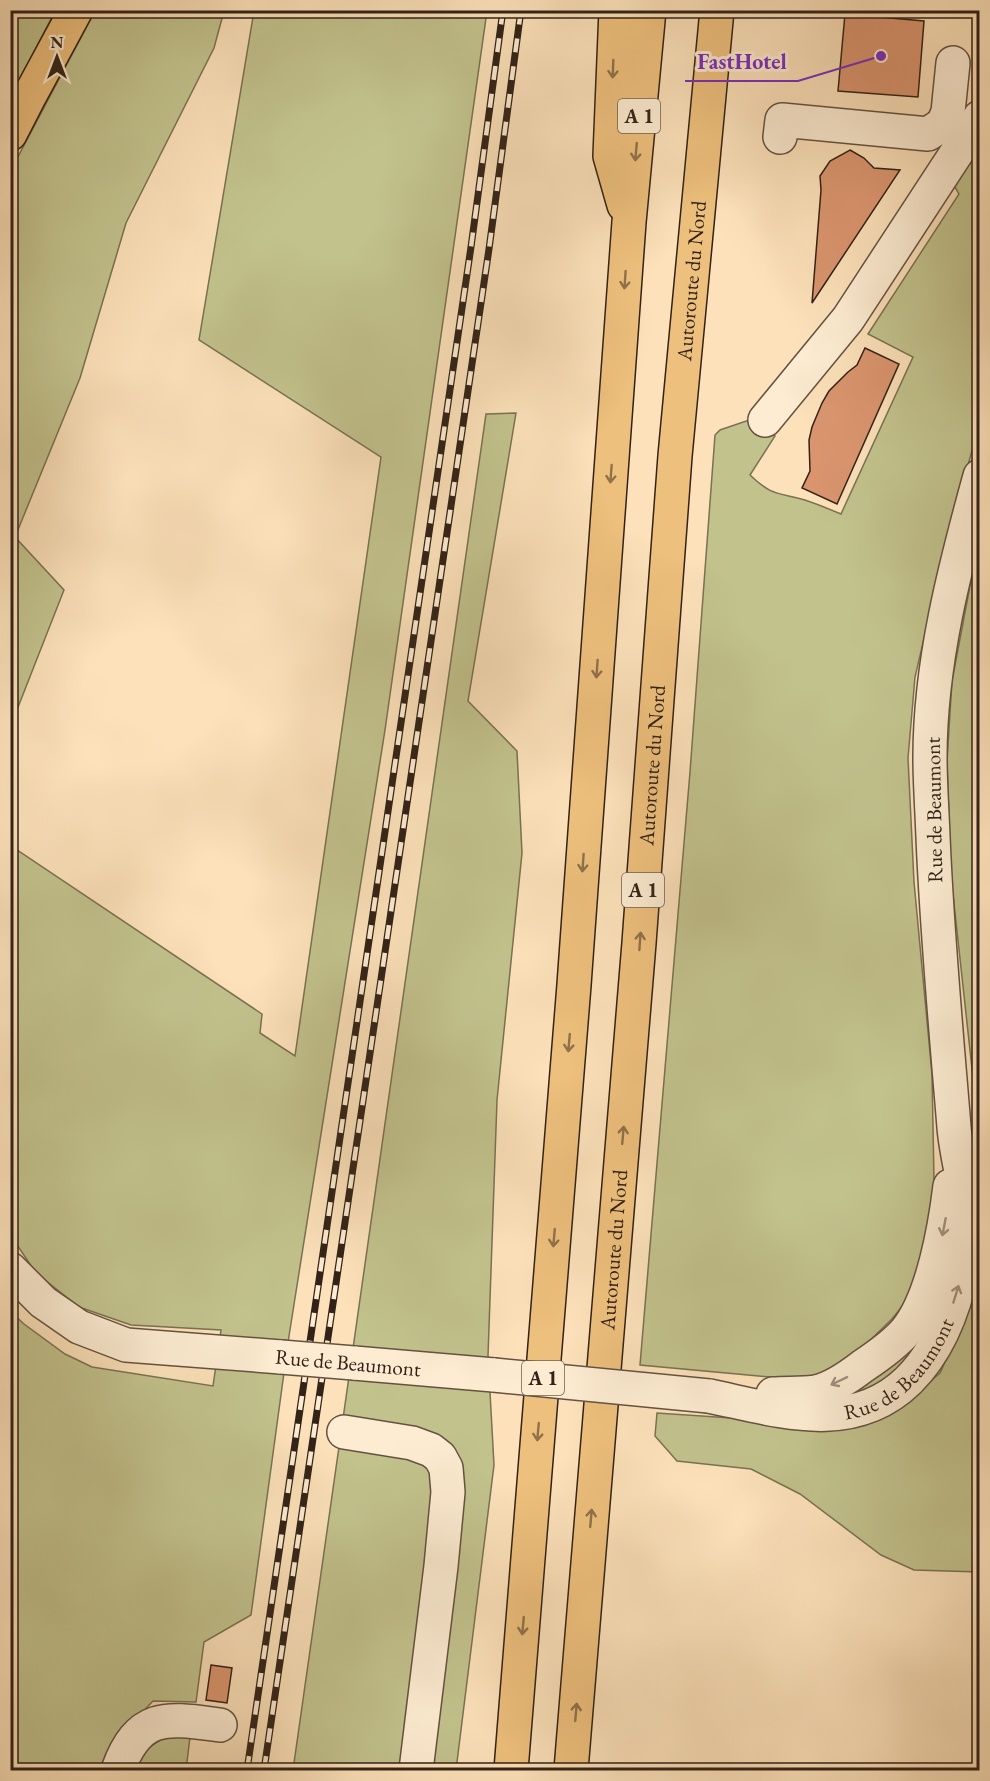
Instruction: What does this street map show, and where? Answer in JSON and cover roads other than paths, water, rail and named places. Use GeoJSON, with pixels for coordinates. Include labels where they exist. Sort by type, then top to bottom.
{"type":"FeatureCollection","features":[{"type":"Feature","properties":{"kind":"highway"},"geometry":{"type":"LineString","coordinates":[[10,134],[76,10]]}},
{"type":"Feature","properties":{"kind":"highway"},"geometry":{"type":"LineString","coordinates":[[616,10],[610,156],[629,222]]}},
{"type":"Feature","properties":{"kind":"highway","name":"A 1"},"geometry":{"type":"LineString","coordinates":[[511,1770],[574,985],[629,222],[649,10]]}},
{"type":"Feature","properties":{"kind":"highway","name":"Autoroute du Nord"},"geometry":{"type":"LineString","coordinates":[[571,1770],[639,944],[675,456],[717,10]]}},
{"type":"Feature","properties":{"kind":"street"},"geometry":{"type":"LineString","coordinates":[[953,63],[948,112],[962,127]]}},
{"type":"Feature","properties":{"kind":"street"},"geometry":{"type":"LineString","coordinates":[[780,137],[782,120],[928,134],[962,127]]}},
{"type":"Feature","properties":{"kind":"street"},"geometry":{"type":"LineString","coordinates":[[765,420],[848,319],[962,127]]}},
{"type":"Feature","properties":{"kind":"street","name":"Rue de Beaumont"},"geometry":{"type":"LineString","coordinates":[[10,1269],[43,1302],[79,1328],[126,1344],[494,1375],[709,1396],[816,1392],[847,1377],[883,1353],[907,1330],[920,1307],[932,1277],[945,1229],[955,1149],[935,881],[930,756],[938,668],[957,559],[980,476]]}},
{"type":"Feature","properties":{"kind":"street"},"geometry":{"type":"LineString","coordinates":[[344,1432],[412,1443],[440,1457],[446,1468],[448,1492],[441,1566],[416,1770]]}},
{"type":"Feature","properties":{"kind":"street"},"geometry":{"type":"LineString","coordinates":[[118,1770],[131,1740],[144,1729],[160,1721],[179,1719],[220,1725]]}},
{"type":"Feature","properties":{"kind":"railway"},"geometry":{"type":"LineString","coordinates":[[247,1770],[471,247],[503,10]]}},
{"type":"Feature","properties":{"kind":"railway"},"geometry":{"type":"LineString","coordinates":[[264,1770],[489,249],[521,10]]}},
{"type":"Feature","properties":{"kind":"place","name":"FastHotel"},"geometry":{"type":"Point","coordinates":[881,56]}}]}
